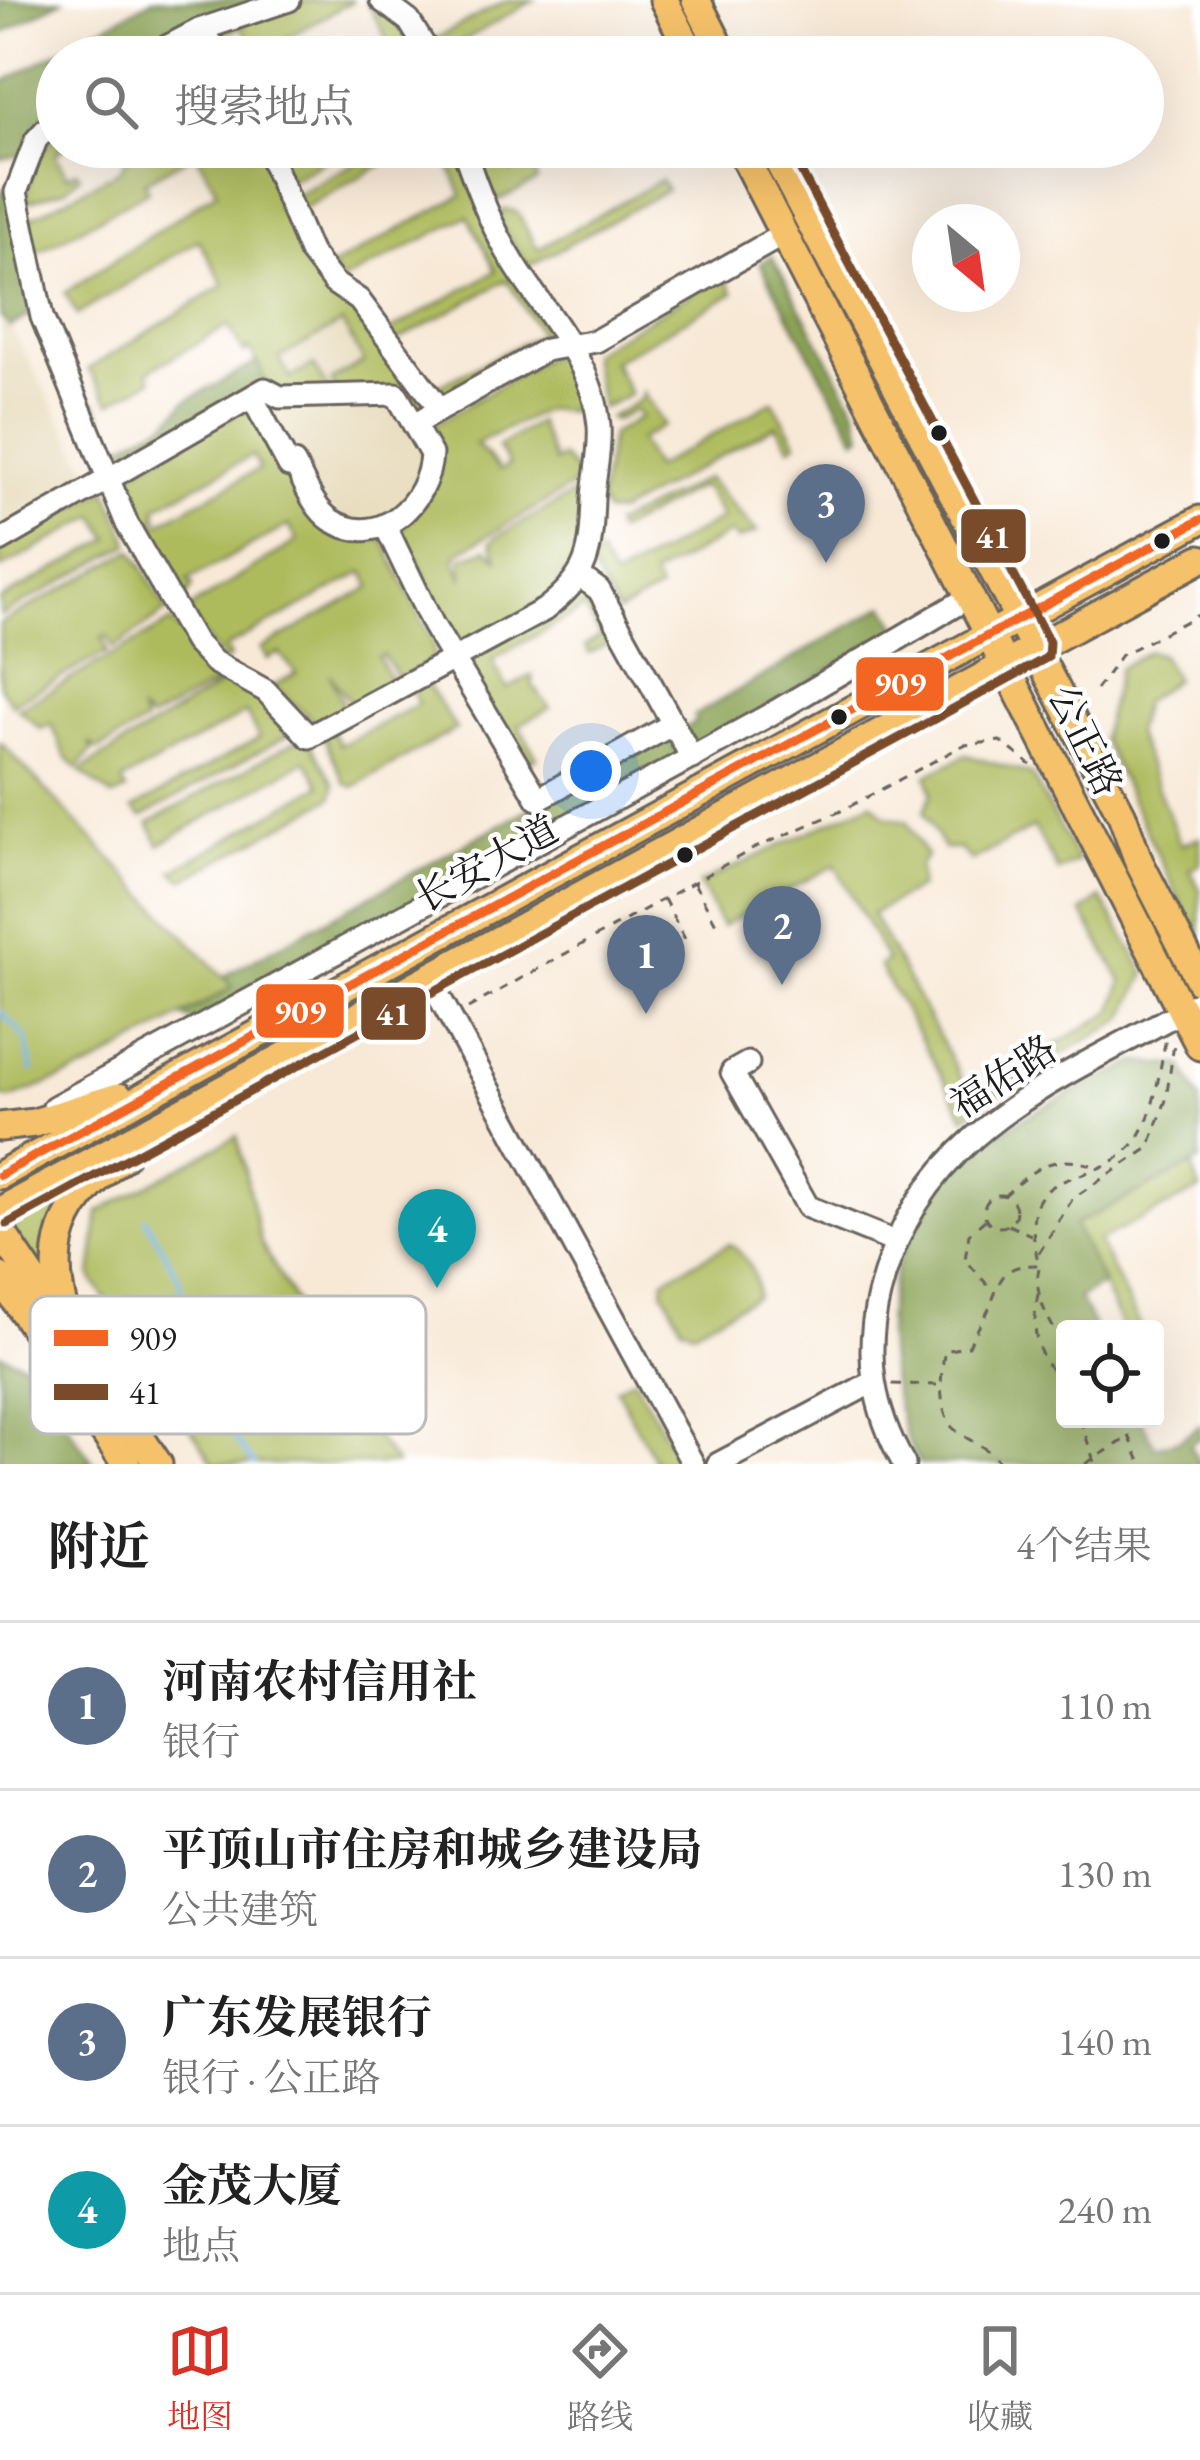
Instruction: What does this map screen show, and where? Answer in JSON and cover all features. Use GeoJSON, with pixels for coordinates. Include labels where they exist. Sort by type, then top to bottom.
{"type":"FeatureCollection","features":[{"type":"Feature","properties":{"kind":"main road"},"geometry":{"type":"LineString","coordinates":[[664,0],[682,36]]}},
{"type":"Feature","properties":{"kind":"main road"},"geometry":{"type":"LineString","coordinates":[[696,0],[714,36]]}},
{"type":"Feature","properties":{"kind":"main road","name":"公正路"},"geometry":{"type":"LineString","coordinates":[[750,168],[1183,1015],[1187,1045]]}},
{"type":"Feature","properties":{"kind":"main road","name":"公正路"},"geometry":{"type":"LineString","coordinates":[[782,168],[1036,649],[1200,981]]}},
{"type":"Feature","properties":{"kind":"main road","name":"长安大道"},"geometry":{"type":"LineString","coordinates":[[0,1175],[1200,520]]}},
{"type":"Feature","properties":{"kind":"main road","name":"长安大道"},"geometry":{"type":"LineString","coordinates":[[0,1211],[1200,559]]}},
{"type":"Feature","properties":{"kind":"main road"},"geometry":{"type":"LineString","coordinates":[[0,1123],[34,1123],[169,1083]]}},
{"type":"Feature","properties":{"kind":"main road"},"geometry":{"type":"LineString","coordinates":[[57,1296],[57,1239],[74,1204],[186,1109]]}},
{"type":"Feature","properties":{"kind":"main road"},"geometry":{"type":"LineString","coordinates":[[0,1230],[35,1296]]}},
{"type":"Feature","properties":{"kind":"main road"},"geometry":{"type":"LineString","coordinates":[[0,1277],[30,1312]]}},
{"type":"Feature","properties":{"kind":"main road"},"geometry":{"type":"LineString","coordinates":[[0,1320],[30,1335]]}},
{"type":"Feature","properties":{"kind":"main road"},"geometry":{"type":"LineString","coordinates":[[109,1434],[126,1464]]}},
{"type":"Feature","properties":{"kind":"main road"},"geometry":{"type":"LineString","coordinates":[[133,1434],[158,1464]]}},
{"type":"Feature","properties":{"kind":"street"},"geometry":{"type":"LineString","coordinates":[[187,36],[289,0]]}},
{"type":"Feature","properties":{"kind":"street"},"geometry":{"type":"LineString","coordinates":[[381,0],[409,21],[418,36]]}},
{"type":"Feature","properties":{"kind":"street"},"geometry":{"type":"LineString","coordinates":[[199,30],[205,36]]}},
{"type":"Feature","properties":{"kind":"street"},"geometry":{"type":"LineString","coordinates":[[36,140],[16,192],[42,317],[108,480],[195,642],[214,662],[266,692],[309,736],[544,610],[575,587],[592,538],[599,426],[570,346],[500,239],[471,168]]}},
{"type":"Feature","properties":{"kind":"street"},"geometry":{"type":"LineString","coordinates":[[275,168],[310,252],[334,283],[359,300],[440,409]]}},
{"type":"Feature","properties":{"kind":"street"},"geometry":{"type":"LineString","coordinates":[[416,423],[545,350],[596,341],[784,234]]}},
{"type":"Feature","properties":{"kind":"street"},"geometry":{"type":"LineString","coordinates":[[0,542],[265,389],[280,398],[396,394],[430,454],[430,474],[413,505],[385,525],[356,528],[321,512],[252,397]]}},
{"type":"Feature","properties":{"kind":"street"},"geometry":{"type":"LineString","coordinates":[[385,525],[453,659],[538,799],[673,724]]}},
{"type":"Feature","properties":{"kind":"street"},"geometry":{"type":"LineString","coordinates":[[580,576],[599,590],[692,758]]}},
{"type":"Feature","properties":{"kind":"street"},"geometry":{"type":"LineString","coordinates":[[0,1123],[67,1101],[692,758],[971,596]]}},
{"type":"Feature","properties":{"kind":"street"},"geometry":{"type":"LineString","coordinates":[[428,976],[693,1464]]}},
{"type":"Feature","properties":{"kind":"street","name":"福佑路"},"geometry":{"type":"LineString","coordinates":[[904,1464],[871,1383],[874,1313],[895,1242],[942,1164],[1012,1105],[1183,1015]]}},
{"type":"Feature","properties":{"kind":"street"},"geometry":{"type":"LineString","coordinates":[[748,1063],[732,1072],[803,1202],[895,1242]]}},
{"type":"Feature","properties":{"kind":"street"},"geometry":{"type":"LineString","coordinates":[[597,1342],[620,1329]]}},
{"type":"Feature","properties":{"kind":"street"},"geometry":{"type":"LineString","coordinates":[[723,1463],[871,1383]]}},
{"type":"Feature","properties":{"kind":"path"},"geometry":{"type":"LineString","coordinates":[[1096,690],[1121,655],[1200,614]]}},
{"type":"Feature","properties":{"kind":"path"},"geometry":{"type":"LineString","coordinates":[[451,1018],[693,882],[964,745],[1000,740],[1034,769]]}},
{"type":"Feature","properties":{"kind":"path"},"geometry":{"type":"LineString","coordinates":[[693,882],[719,929]]}},
{"type":"Feature","properties":{"kind":"path"},"geometry":{"type":"LineString","coordinates":[[663,899],[688,945]]}},
{"type":"Feature","properties":{"kind":"path"},"geometry":{"type":"LineString","coordinates":[[1040,1265],[1033,1209],[1048,1186],[1094,1167],[1137,1139],[1183,1015]]}},
{"type":"Feature","properties":{"kind":"path"},"geometry":{"type":"LineString","coordinates":[[1056,1375],[1043,1361],[1036,1341],[1046,1236],[1073,1198],[1149,1148],[1187,1045]]}},
{"type":"Feature","properties":{"kind":"path"},"geometry":{"type":"LineString","coordinates":[[986,1220],[986,1204],[1004,1196],[1022,1176],[1046,1162],[1069,1159],[1094,1167]]}},
{"type":"Feature","properties":{"kind":"path"},"geometry":{"type":"LineString","coordinates":[[1004,1196],[1015,1207],[1008,1225]]}},
{"type":"Feature","properties":{"kind":"path"},"geometry":{"type":"LineString","coordinates":[[986,1220],[1033,1236]]}},
{"type":"Feature","properties":{"kind":"path"},"geometry":{"type":"LineString","coordinates":[[986,1220],[969,1234],[965,1259],[991,1290]]}},
{"type":"Feature","properties":{"kind":"path"},"geometry":{"type":"LineString","coordinates":[[1000,1464],[990,1448],[955,1430],[946,1416],[945,1352],[969,1346],[988,1312],[991,1290],[1006,1272],[1040,1265]]}},
{"type":"Feature","properties":{"kind":"path"},"geometry":{"type":"LineString","coordinates":[[1038,1292],[1056,1330]]}},
{"type":"Feature","properties":{"kind":"path"},"geometry":{"type":"LineString","coordinates":[[871,1383],[944,1385]]}},
{"type":"Feature","properties":{"kind":"path"},"geometry":{"type":"LineString","coordinates":[[1083,1428],[1093,1462]]}},
{"type":"Feature","properties":{"kind":"path"},"geometry":{"type":"LineString","coordinates":[[1127,1428],[1141,1464]]}},
{"type":"Feature","properties":{"kind":"path"},"geometry":{"type":"LineString","coordinates":[[1085,1464],[1131,1436]]}},
{"type":"Feature","properties":{"kind":"shaded area"},"geometry":{"type":"Polygon","coordinates":[[[3,314],[95,481],[0,535],[0,316],[3,314]]]}},
{"type":"Feature","properties":{"kind":"shaded area"},"geometry":{"type":"Polygon","coordinates":[[[343,321],[425,452],[404,508],[352,524],[323,504],[264,403],[258,362],[343,321]]]}},
{"type":"Feature","properties":{"kind":"green space"},"geometry":{"type":"Polygon","coordinates":[[[0,0],[62,0],[0,35],[0,0]]]}},
{"type":"Feature","properties":{"kind":"green space"},"geometry":{"type":"Polygon","coordinates":[[[152,0],[260,0],[170,36],[87,36],[152,0]]]}},
{"type":"Feature","properties":{"kind":"green space"},"geometry":{"type":"Polygon","coordinates":[[[354,0],[291,36],[246,36],[242,27],[225,36],[216,31],[303,1],[354,0]]]}},
{"type":"Feature","properties":{"kind":"green space"},"geometry":{"type":"Polygon","coordinates":[[[366,0],[393,16],[407,36],[385,36],[366,0]]]}},
{"type":"Feature","properties":{"kind":"green space"},"geometry":{"type":"Polygon","coordinates":[[[507,0],[534,0],[472,36],[441,36],[507,0]]]}},
{"type":"Feature","properties":{"kind":"green space"},"geometry":{"type":"Polygon","coordinates":[[[36,64],[36,136],[24,155],[0,159],[0,84],[36,64]]]}},
{"type":"Feature","properties":{"kind":"green space"},"geometry":{"type":"Polygon","coordinates":[[[35,160],[36,168],[63,168],[67,176],[77,171],[80,176],[66,189],[25,203],[35,160]]]}},
{"type":"Feature","properties":{"kind":"green space"},"geometry":{"type":"Polygon","coordinates":[[[169,168],[144,182],[148,191],[34,254],[29,219],[120,170],[169,168]]]}},
{"type":"Feature","properties":{"kind":"green space"},"geometry":{"type":"Polygon","coordinates":[[[204,168],[273,168],[338,290],[430,404],[416,409],[339,394],[331,381],[364,362],[342,323],[279,358],[290,378],[314,365],[331,395],[269,390],[250,349],[244,353],[228,326],[148,371],[152,380],[110,403],[88,369],[224,285],[199,240],[77,315],[65,293],[217,191],[204,168]]]}},
{"type":"Feature","properties":{"kind":"green space"},"geometry":{"type":"Polygon","coordinates":[[[282,168],[311,168],[288,181],[282,168]]]}},
{"type":"Feature","properties":{"kind":"green space"},"geometry":{"type":"Polygon","coordinates":[[[345,168],[376,168],[300,210],[292,197],[345,168]]]}},
{"type":"Feature","properties":{"kind":"green space"},"geometry":{"type":"Polygon","coordinates":[[[450,168],[467,168],[552,334],[438,402],[436,387],[540,334],[507,280],[395,342],[386,333],[496,271],[468,216],[341,282],[331,267],[462,195],[450,168]]]}},
{"type":"Feature","properties":{"kind":"green space"},"geometry":{"type":"Polygon","coordinates":[[[477,168],[509,168],[511,172],[534,168],[537,181],[499,200],[485,189],[477,168]]]}},
{"type":"Feature","properties":{"kind":"green space"},"geometry":{"type":"Polygon","coordinates":[[[661,180],[667,190],[528,266],[496,218],[505,209],[517,212],[538,249],[661,180]]]}},
{"type":"Feature","properties":{"kind":"green space"},"geometry":{"type":"Polygon","coordinates":[[[0,188],[10,197],[31,314],[10,327],[0,316],[0,188]]]}},
{"type":"Feature","properties":{"kind":"green space"},"geometry":{"type":"Polygon","coordinates":[[[772,256],[856,410],[862,435],[856,438],[760,263],[772,256]]]}},
{"type":"Feature","properties":{"kind":"green space"},"geometry":{"type":"Polygon","coordinates":[[[727,280],[734,293],[613,361],[630,394],[602,408],[590,353],[713,281],[727,280]]]}},
{"type":"Feature","properties":{"kind":"green space"},"geometry":{"type":"Polygon","coordinates":[[[570,356],[589,413],[547,409],[476,444],[500,470],[509,465],[498,447],[538,422],[554,462],[562,457],[578,475],[573,486],[459,552],[455,560],[463,580],[462,558],[487,549],[499,560],[491,542],[498,536],[570,496],[587,494],[582,552],[551,597],[457,650],[420,565],[399,534],[410,515],[429,428],[546,357],[570,356]]]}},
{"type":"Feature","properties":{"kind":"green space"},"geometry":{"type":"Polygon","coordinates":[[[258,362],[265,382],[123,463],[109,461],[85,401],[89,398],[96,403],[115,448],[166,423],[186,401],[258,362]]]}},
{"type":"Feature","properties":{"kind":"green space"},"geometry":{"type":"Polygon","coordinates":[[[643,392],[664,425],[639,440],[654,468],[773,401],[797,443],[790,447],[776,425],[618,513],[606,513],[599,501],[611,435],[641,417],[635,410],[614,421],[609,418],[640,400],[643,392]]]}},
{"type":"Feature","properties":{"kind":"green space"},"geometry":{"type":"Polygon","coordinates":[[[249,406],[315,511],[384,541],[434,645],[434,660],[399,679],[383,655],[378,657],[392,682],[352,705],[330,674],[345,709],[317,724],[273,686],[296,673],[279,653],[268,659],[261,649],[371,587],[364,572],[225,648],[230,657],[224,662],[185,611],[297,541],[289,525],[188,580],[193,586],[184,601],[143,532],[259,469],[253,455],[156,507],[158,518],[142,529],[117,479],[249,406]]]}},
{"type":"Feature","properties":{"kind":"green space"},"geometry":{"type":"Polygon","coordinates":[[[707,478],[757,532],[737,540],[731,533],[653,576],[659,590],[618,613],[590,566],[593,557],[599,554],[613,579],[722,518],[706,490],[699,487],[617,532],[614,525],[707,478]]]}},
{"type":"Feature","properties":{"kind":"green space"},"geometry":{"type":"Polygon","coordinates":[[[107,489],[130,544],[0,616],[0,600],[110,539],[96,516],[0,569],[0,548],[107,489]]]}},
{"type":"Feature","properties":{"kind":"green space"},"geometry":{"type":"Polygon","coordinates":[[[133,550],[167,611],[114,648],[107,636],[102,638],[108,651],[12,704],[0,687],[0,624],[133,550]]]}},
{"type":"Feature","properties":{"kind":"green space"},"geometry":{"type":"Polygon","coordinates":[[[579,591],[592,597],[620,637],[589,654],[585,646],[601,636],[585,608],[492,660],[507,689],[532,675],[533,686],[550,708],[519,725],[537,758],[522,766],[462,661],[579,591]]]}},
{"type":"Feature","properties":{"kind":"green space"},"geometry":{"type":"Polygon","coordinates":[[[885,605],[899,628],[694,750],[682,730],[696,722],[694,716],[885,605]]]}},
{"type":"Feature","properties":{"kind":"green space"},"geometry":{"type":"Polygon","coordinates":[[[171,622],[218,673],[218,682],[150,720],[141,713],[145,723],[98,750],[89,742],[93,750],[77,768],[66,757],[51,724],[41,729],[18,709],[171,622]]]}},
{"type":"Feature","properties":{"kind":"green space"},"geometry":{"type":"Polygon","coordinates":[[[1149,651],[1161,655],[1175,679],[1143,702],[1135,733],[1181,845],[1200,837],[1200,864],[1190,870],[1200,890],[1200,942],[1102,739],[1119,668],[1149,651]]]}},
{"type":"Feature","properties":{"kind":"green space"},"geometry":{"type":"Polygon","coordinates":[[[228,680],[265,700],[293,730],[290,734],[142,817],[133,809],[259,738],[246,713],[122,781],[126,791],[113,797],[80,771],[228,680]]]}},
{"type":"Feature","properties":{"kind":"green space"},"geometry":{"type":"Polygon","coordinates":[[[425,681],[456,729],[353,787],[345,783],[323,736],[332,731],[340,745],[418,704],[411,688],[425,681]]]}},
{"type":"Feature","properties":{"kind":"green space"},"geometry":{"type":"Polygon","coordinates":[[[667,733],[680,756],[195,1023],[183,1016],[232,988],[224,976],[667,733]]]}},
{"type":"Feature","properties":{"kind":"green space"},"geometry":{"type":"Polygon","coordinates":[[[299,739],[309,741],[335,785],[332,798],[184,880],[173,871],[321,785],[306,760],[159,845],[149,823],[299,739]]]}},
{"type":"Feature","properties":{"kind":"green space"},"geometry":{"type":"Polygon","coordinates":[[[0,742],[233,987],[90,1068],[9,1099],[0,1096],[0,742]]]}},
{"type":"Feature","properties":{"kind":"green space"},"geometry":{"type":"Polygon","coordinates":[[[966,755],[1031,774],[1078,861],[1058,871],[1034,827],[971,861],[960,849],[944,849],[924,812],[932,793],[927,775],[966,755]]]}},
{"type":"Feature","properties":{"kind":"green space"},"geometry":{"type":"Polygon","coordinates":[[[872,802],[885,816],[907,821],[926,856],[919,866],[920,887],[872,914],[972,1098],[1029,1063],[1033,1069],[965,1117],[879,966],[887,961],[835,865],[722,926],[699,884],[872,802]]]}},
{"type":"Feature","properties":{"kind":"green space"},"geometry":{"type":"Polygon","coordinates":[[[1101,898],[1146,973],[1124,1019],[1059,1056],[1053,1046],[1113,1011],[1122,981],[1082,912],[1101,898]]]}},
{"type":"Feature","properties":{"kind":"green space"},"geometry":{"type":"Polygon","coordinates":[[[1136,1062],[1183,1066],[1200,1099],[1200,1161],[1074,1225],[1103,1284],[1079,1298],[1090,1320],[1056,1320],[1056,1428],[1146,1428],[1155,1447],[1179,1440],[1200,1425],[1200,1438],[1189,1444],[1200,1464],[920,1464],[906,1437],[888,1356],[887,1325],[890,1295],[907,1238],[961,1162],[998,1133],[1136,1062]]]}},
{"type":"Feature","properties":{"kind":"green space"},"geometry":{"type":"Polygon","coordinates":[[[237,1136],[261,1243],[291,1296],[103,1296],[91,1277],[99,1212],[237,1136]]]}},
{"type":"Feature","properties":{"kind":"green space"},"geometry":{"type":"Polygon","coordinates":[[[1192,1165],[1200,1190],[1098,1241],[1138,1320],[1119,1320],[1074,1225],[1192,1165]]]}},
{"type":"Feature","properties":{"kind":"green space"},"geometry":{"type":"Polygon","coordinates":[[[62,1199],[44,1241],[45,1282],[13,1234],[14,1225],[62,1199]]]}},
{"type":"Feature","properties":{"kind":"green space"},"geometry":{"type":"Polygon","coordinates":[[[729,1244],[750,1266],[756,1296],[693,1330],[682,1326],[663,1290],[664,1279],[729,1244]]]}},
{"type":"Feature","properties":{"kind":"green space"},"geometry":{"type":"Polygon","coordinates":[[[0,1354],[24,1363],[30,1372],[30,1434],[73,1434],[94,1464],[0,1464],[0,1354]]]}},
{"type":"Feature","properties":{"kind":"green space"},"geometry":{"type":"Polygon","coordinates":[[[634,1378],[673,1449],[672,1464],[651,1464],[655,1461],[616,1388],[634,1378]]]}},
{"type":"Feature","properties":{"kind":"green space"},"geometry":{"type":"Polygon","coordinates":[[[194,1434],[374,1434],[396,1464],[214,1464],[194,1434]]]}},
{"type":"Feature","properties":{"kind":"waterway"},"geometry":{"type":"LineString","coordinates":[[0,1011],[26,1038],[32,1071]]}},
{"type":"Feature","properties":{"kind":"waterway"},"geometry":{"type":"LineString","coordinates":[[145,1218],[179,1278],[181,1296]]}},
{"type":"Feature","properties":{"kind":"waterway"},"geometry":{"type":"LineString","coordinates":[[231,1434],[254,1464]]}},
{"type":"Feature","properties":{"kind":"transit line","name":"41"},"geometry":{"type":"LineString","coordinates":[[7,1224],[1048,657],[1049,642],[799,168]]}},
{"type":"Feature","properties":{"kind":"transit line","name":"909"},"geometry":{"type":"LineString","coordinates":[[0,1175],[1200,520]]}},
{"type":"Feature","properties":{"kind":"place","name":"广东发展银行"},"geometry":{"type":"Point","coordinates":[826,563]}},
{"type":"Feature","properties":{"kind":"place","name":"平顶山市住房和城乡建设局"},"geometry":{"type":"Point","coordinates":[782,985]}},
{"type":"Feature","properties":{"kind":"place","name":"河南农村信用社"},"geometry":{"type":"Point","coordinates":[646,1014]}},
{"type":"Feature","properties":{"kind":"place","name":"金茂大厦"},"geometry":{"type":"Point","coordinates":[437,1288]}}]}
